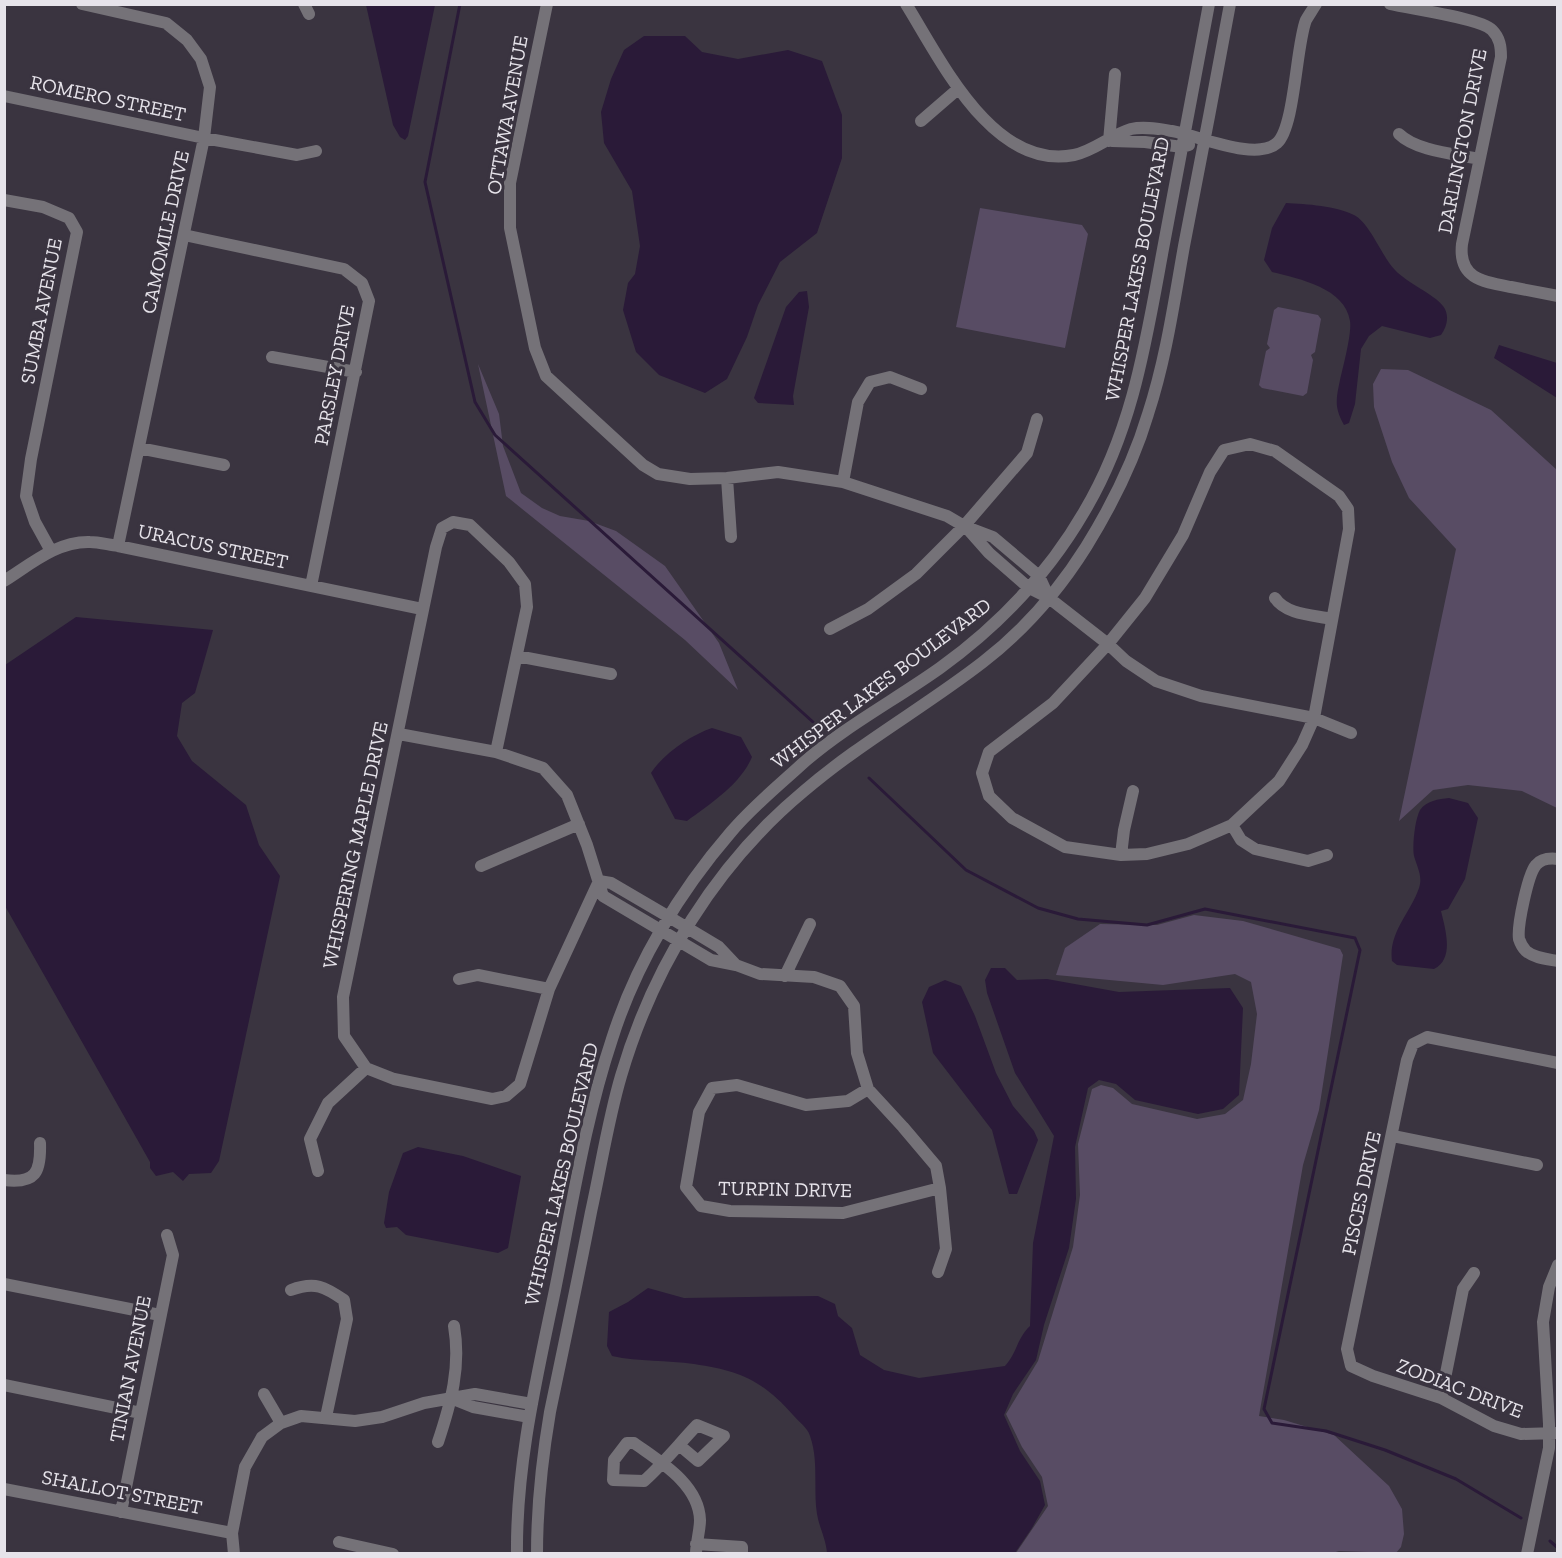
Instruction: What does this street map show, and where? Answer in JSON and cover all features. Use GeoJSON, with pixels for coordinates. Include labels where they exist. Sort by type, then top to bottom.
{"type":"FeatureCollection","features":[{"type":"Feature","properties":{"kind":"street","name":"CAMOMILE DRIVE"},"geometry":{"type":"LineString","coordinates":[[82,4],[166,23],[187,40],[201,59],[210,87],[204,138],[118,546]]}},
{"type":"Feature","properties":{"kind":"street","name":"OTTAWA AVENUE"},"geometry":{"type":"LineString","coordinates":[[547,4],[510,183],[510,228],[539,357],[546,376],[643,465],[658,474],[690,478],[728,478],[778,472],[843,482],[947,516],[964,526],[993,537],[1039,576],[1049,598]]}},
{"type":"Feature","properties":{"kind":"street"},"geometry":{"type":"LineString","coordinates":[[906,4],[958,89],[983,121],[1015,146],[1053,157],[1075,155],[1131,129],[1149,128],[1184,133],[1205,141],[1263,149],[1278,143],[1287,124],[1306,20],[1316,4]]}},
{"type":"Feature","properties":{"kind":"street","name":"WHISPER LAKES BOULEVARD"},"geometry":{"type":"LineString","coordinates":[[517,1554],[516,1522],[520,1475],[529,1417],[583,1152],[613,1035],[632,987],[669,916],[699,872],[732,830],[809,757],[940,668],[1003,616],[1039,576],[1084,512],[1114,453],[1137,385],[1209,4]]}},
{"type":"Feature","properties":{"kind":"street","name":"WHISPER LAKES BOULEVARD"},"geometry":{"type":"LineString","coordinates":[[537,1554],[537,1514],[542,1460],[603,1156],[620,1079],[634,1034],[648,1002],[687,928],[720,879],[756,835],[798,795],[842,759],[943,691],[1013,636],[1049,598],[1084,550],[1115,496],[1136,448],[1158,377],[1230,4]]}},
{"type":"Feature","properties":{"kind":"street","name":"DARLINGTON DRIVE"},"geometry":{"type":"LineString","coordinates":[[1390,4],[1478,23],[1492,29],[1501,44],[1501,57],[1461,254],[1466,269],[1482,281],[1557,296]]}},
{"type":"Feature","properties":{"kind":"street"},"geometry":{"type":"LineString","coordinates":[[1109,141],[1115,74]]}},
{"type":"Feature","properties":{"kind":"street"},"geometry":{"type":"LineString","coordinates":[[921,120],[958,89]]}},
{"type":"Feature","properties":{"kind":"street","name":"ROMERO STREET"},"geometry":{"type":"LineString","coordinates":[[4,96],[297,155],[316,151]]}},
{"type":"Feature","properties":{"kind":"street"},"geometry":{"type":"LineString","coordinates":[[1399,134],[1415,145],[1479,159]]}},
{"type":"Feature","properties":{"kind":"street"},"geometry":{"type":"LineString","coordinates":[[1109,141],[1145,142],[1182,147],[1205,141]]}},
{"type":"Feature","properties":{"kind":"street","name":"SUMBA AVENUE"},"geometry":{"type":"LineString","coordinates":[[4,200],[43,207],[69,218],[77,232],[31,459],[26,496],[35,522],[51,551]]}},
{"type":"Feature","properties":{"kind":"street","name":"PARSLEY DRIVE"},"geometry":{"type":"LineString","coordinates":[[184,235],[344,268],[362,283],[369,301],[311,586]]}},
{"type":"Feature","properties":{"kind":"street"},"geometry":{"type":"LineString","coordinates":[[1152,310],[1171,316]]}},
{"type":"Feature","properties":{"kind":"street"},"geometry":{"type":"LineString","coordinates":[[272,357],[356,372]]}},
{"type":"Feature","properties":{"kind":"street"},"geometry":{"type":"LineString","coordinates":[[843,482],[858,402],[870,382],[890,377],[921,389]]}},
{"type":"Feature","properties":{"kind":"street"},"geometry":{"type":"LineString","coordinates":[[830,629],[867,609],[916,574],[964,526],[1027,453],[1037,419]]}},
{"type":"Feature","properties":{"kind":"street"},"geometry":{"type":"LineString","coordinates":[[1250,444],[1275,451],[1339,496],[1348,509],[1349,530],[1332,619],[1314,718],[1302,745],[1279,781],[1232,825],[1188,844],[1147,854],[1121,855],[1065,847],[1012,818],[989,796],[982,773],[990,752],[1053,703],[1108,644],[1145,598],[1183,535],[1210,472],[1224,450],[1250,444]]}},
{"type":"Feature","properties":{"kind":"street"},"geometry":{"type":"LineString","coordinates":[[139,448],[224,465]]}},
{"type":"Feature","properties":{"kind":"street"},"geometry":{"type":"LineString","coordinates":[[728,478],[731,537]]}},
{"type":"Feature","properties":{"kind":"street","name":"WHISPERING MAPLE DRIVE"},"geometry":{"type":"LineString","coordinates":[[366,1068],[344,1036],[343,996],[399,734],[422,609],[442,528],[453,522],[470,525],[510,562],[525,584],[527,607],[496,752]]}},
{"type":"Feature","properties":{"kind":"street","name":"OTTAWA AVENUE"},"geometry":{"type":"LineString","coordinates":[[964,526],[989,553],[1029,588],[1049,598],[1126,661],[1156,681],[1201,696],[1314,718],[1351,733]]}},
{"type":"Feature","properties":{"kind":"street","name":"URACUS STREET"},"geometry":{"type":"LineString","coordinates":[[4,581],[51,551],[66,545],[89,542],[422,609]]}},
{"type":"Feature","properties":{"kind":"street"},"geometry":{"type":"LineString","coordinates":[[1275,598],[1279,604],[1290,610],[1332,619]]}},
{"type":"Feature","properties":{"kind":"street"},"geometry":{"type":"LineString","coordinates":[[517,656],[611,674]]}},
{"type":"Feature","properties":{"kind":"street"},"geometry":{"type":"LineString","coordinates":[[399,734],[496,752],[543,768],[567,795],[603,896],[678,942],[711,960],[736,965],[760,974],[814,977],[840,986],[854,1006],[858,1053],[868,1089],[936,1166],[946,1249],[938,1272]]}},
{"type":"Feature","properties":{"kind":"street"},"geometry":{"type":"LineString","coordinates":[[1121,855],[1133,791]]}},
{"type":"Feature","properties":{"kind":"street"},"geometry":{"type":"LineString","coordinates":[[481,866],[579,824]]}},
{"type":"Feature","properties":{"kind":"street"},"geometry":{"type":"LineString","coordinates":[[1232,825],[1241,840],[1255,849],[1308,861],[1327,855]]}},
{"type":"Feature","properties":{"kind":"street"},"geometry":{"type":"LineString","coordinates":[[1557,859],[1546,859],[1536,864],[1531,873],[1519,928],[1519,941],[1526,951],[1535,956],[1557,961]]}},
{"type":"Feature","properties":{"kind":"street"},"geometry":{"type":"LineString","coordinates":[[599,881],[611,883],[669,916],[719,947],[736,965]]}},
{"type":"Feature","properties":{"kind":"street"},"geometry":{"type":"LineString","coordinates":[[318,1171],[310,1139],[328,1103],[366,1068],[405,1082],[492,1099],[506,1096],[520,1084],[549,989],[599,881]]}},
{"type":"Feature","properties":{"kind":"street"},"geometry":{"type":"LineString","coordinates":[[785,976],[810,924]]}},
{"type":"Feature","properties":{"kind":"street"},"geometry":{"type":"LineString","coordinates":[[459,979],[478,975],[549,989]]}},
{"type":"Feature","properties":{"kind":"street","name":"PISCES DRIVE"},"geometry":{"type":"LineString","coordinates":[[1352,1366],[1347,1349],[1407,1060],[1413,1044],[1427,1037],[1557,1063]]}},
{"type":"Feature","properties":{"kind":"street","name":"TURPIN DRIVE"},"geometry":{"type":"LineString","coordinates":[[868,1089],[848,1101],[806,1105],[737,1085],[712,1088],[699,1112],[686,1187],[702,1206],[730,1211],[843,1213],[940,1188]]}},
{"type":"Feature","properties":{"kind":"street"},"geometry":{"type":"LineString","coordinates":[[1393,1136],[1537,1165]]}},
{"type":"Feature","properties":{"kind":"street"},"geometry":{"type":"LineString","coordinates":[[4,1180],[26,1181],[33,1176],[40,1163],[40,1143]]}},
{"type":"Feature","properties":{"kind":"street"},"geometry":{"type":"LineString","coordinates":[[583,1152],[603,1156]]}},
{"type":"Feature","properties":{"kind":"street","name":"TINIAN AVENUE"},"geometry":{"type":"LineString","coordinates":[[121,1512],[173,1255],[167,1234]]}},
{"type":"Feature","properties":{"kind":"street"},"geometry":{"type":"LineString","coordinates":[[1527,1554],[1547,1456],[1554,1433],[1543,1322],[1549,1287],[1557,1265]]}},
{"type":"Feature","properties":{"kind":"street"},"geometry":{"type":"LineString","coordinates":[[1441,1398],[1463,1289],[1474,1273]]}},
{"type":"Feature","properties":{"kind":"street"},"geometry":{"type":"LineString","coordinates":[[4,1284],[160,1315]]}},
{"type":"Feature","properties":{"kind":"street"},"geometry":{"type":"LineString","coordinates":[[291,1290],[303,1285],[324,1286],[344,1300],[347,1319],[326,1417]]}},
{"type":"Feature","properties":{"kind":"street"},"geometry":{"type":"LineString","coordinates":[[438,1442],[453,1399],[458,1346],[454,1326]]}},
{"type":"Feature","properties":{"kind":"street","name":"ZODIAC DRIVE"},"geometry":{"type":"LineString","coordinates":[[1352,1366],[1373,1376],[1441,1398],[1494,1426],[1521,1434],[1554,1433]]}},
{"type":"Feature","properties":{"kind":"street"},"geometry":{"type":"LineString","coordinates":[[4,1385],[141,1413]]}},
{"type":"Feature","properties":{"kind":"street"},"geometry":{"type":"LineString","coordinates":[[264,1394],[281,1424]]}},
{"type":"Feature","properties":{"kind":"street"},"geometry":{"type":"LineString","coordinates":[[234,1554],[232,1533],[245,1467],[262,1437],[281,1424],[301,1416],[355,1421],[382,1417],[424,1403],[476,1394],[532,1404]]}},
{"type":"Feature","properties":{"kind":"street"},"geometry":{"type":"LineString","coordinates":[[453,1399],[473,1407],[529,1417]]}},
{"type":"Feature","properties":{"kind":"street"},"geometry":{"type":"LineString","coordinates":[[679,1445],[663,1464],[679,1477],[693,1497],[700,1519],[696,1549],[742,1547],[742,1554]]}},
{"type":"Feature","properties":{"kind":"street","name":"SHALLOT STREET"},"geometry":{"type":"LineString","coordinates":[[4,1489],[232,1533]]}},
{"type":"Feature","properties":{"kind":"street"},"geometry":{"type":"LineString","coordinates":[[339,1542],[393,1554]]}},
{"type":"Feature","properties":{"kind":"shaded area"},"geometry":{"type":"Polygon","coordinates":[[[366,5],[435,5],[408,136],[405,140],[400,137],[393,125],[366,5]]]}},
{"type":"Feature","properties":{"kind":"shaded area"},"geometry":{"type":"Polygon","coordinates":[[[644,36],[685,36],[702,52],[738,59],[788,50],[822,61],[842,115],[842,158],[817,233],[780,262],[758,305],[747,337],[727,379],[705,393],[659,375],[636,352],[623,310],[628,283],[635,274],[640,246],[632,191],[604,143],[601,112],[611,79],[624,50],[644,36]]]}},
{"type":"Feature","properties":{"kind":"shaded area"},"geometry":{"type":"Polygon","coordinates":[[[1286,203],[1330,208],[1347,212],[1360,219],[1395,270],[1439,302],[1446,313],[1446,325],[1441,335],[1430,338],[1382,326],[1369,336],[1361,349],[1355,404],[1349,423],[1344,425],[1339,413],[1337,398],[1350,333],[1350,321],[1346,310],[1340,300],[1331,293],[1308,282],[1272,272],[1264,260],[1272,228],[1286,203]]]}},
{"type":"Feature","properties":{"kind":"shaded area"},"geometry":{"type":"Polygon","coordinates":[[[980,208],[1082,225],[1088,234],[1065,348],[956,327],[980,208]]]}},
{"type":"Feature","properties":{"kind":"shaded area"},"geometry":{"type":"Polygon","coordinates":[[[807,291],[809,307],[793,396],[794,405],[758,403],[754,398],[786,307],[799,292],[807,291]]]}},
{"type":"Feature","properties":{"kind":"shaded area"},"geometry":{"type":"Polygon","coordinates":[[[1278,307],[1318,315],[1321,319],[1315,352],[1311,355],[1313,360],[1307,393],[1303,396],[1262,388],[1259,385],[1266,351],[1270,348],[1267,344],[1274,310],[1278,307]]]}},
{"type":"Feature","properties":{"kind":"shaded area"},"geometry":{"type":"Polygon","coordinates":[[[1499,345],[1557,363],[1557,398],[1494,358],[1499,345]]]}},
{"type":"Feature","properties":{"kind":"shaded area"},"geometry":{"type":"Polygon","coordinates":[[[478,364],[499,414],[503,446],[521,493],[542,508],[560,516],[589,521],[616,531],[665,566],[719,643],[738,690],[685,640],[506,496],[478,364]]]}},
{"type":"Feature","properties":{"kind":"shaded area"},"geometry":{"type":"Polygon","coordinates":[[[1381,369],[1408,370],[1491,410],[1557,470],[1557,808],[1522,791],[1468,785],[1433,790],[1399,821],[1456,549],[1409,498],[1392,462],[1374,407],[1373,384],[1381,369]]]}},
{"type":"Feature","properties":{"kind":"shaded area"},"geometry":{"type":"Polygon","coordinates":[[[76,617],[213,630],[195,693],[182,703],[177,736],[192,761],[246,805],[259,845],[280,876],[219,1161],[211,1173],[189,1174],[183,1181],[173,1172],[156,1176],[150,1168],[150,1162],[5,906],[5,665],[76,617]]]}},
{"type":"Feature","properties":{"kind":"shaded area"},"geometry":{"type":"Polygon","coordinates":[[[712,728],[741,737],[752,757],[740,776],[715,800],[687,821],[675,819],[651,773],[678,746],[712,728]]]}},
{"type":"Feature","properties":{"kind":"shaded area"},"geometry":{"type":"Polygon","coordinates":[[[1449,798],[1468,803],[1478,818],[1465,879],[1448,909],[1441,911],[1447,943],[1445,958],[1434,969],[1397,965],[1392,961],[1393,941],[1420,884],[1413,852],[1418,814],[1429,803],[1449,798]]]}},
{"type":"Feature","properties":{"kind":"shaded area"},"geometry":{"type":"Polygon","coordinates":[[[1194,915],[1243,921],[1340,949],[1343,955],[1319,1110],[1303,1165],[1259,1416],[1284,1420],[1334,1435],[1389,1486],[1402,1509],[1404,1534],[1401,1547],[1396,1553],[1339,1551],[1329,1554],[1016,1553],[1048,1506],[1042,1477],[1022,1447],[1006,1414],[1038,1361],[1073,1247],[1080,1195],[1078,1144],[1092,1089],[1101,1085],[1113,1088],[1132,1104],[1197,1119],[1225,1114],[1243,1100],[1251,1064],[1257,1014],[1251,982],[1235,974],[1163,985],[1056,975],[1065,948],[1100,924],[1157,925],[1194,915]]]}},
{"type":"Feature","properties":{"kind":"shaded area"},"geometry":{"type":"Polygon","coordinates":[[[991,968],[1005,968],[1017,980],[1047,979],[1119,992],[1230,988],[1243,1008],[1239,1095],[1223,1109],[1198,1114],[1135,1100],[1116,1084],[1099,1080],[1088,1088],[1075,1147],[1076,1199],[1069,1248],[1044,1325],[1036,1360],[1013,1394],[1004,1415],[1020,1451],[1040,1481],[1045,1505],[1015,1553],[827,1553],[817,1514],[813,1446],[805,1427],[771,1393],[737,1374],[694,1364],[612,1356],[607,1346],[609,1312],[648,1288],[684,1298],[818,1296],[835,1304],[838,1316],[852,1328],[860,1355],[884,1370],[919,1378],[1005,1366],[1022,1335],[1030,1326],[1033,1243],[1054,1136],[1015,1073],[987,993],[985,980],[991,968]]]}},
{"type":"Feature","properties":{"kind":"shaded area"},"geometry":{"type":"Polygon","coordinates":[[[945,980],[961,986],[996,1073],[1013,1106],[1034,1131],[1038,1140],[1017,1194],[1009,1194],[992,1130],[933,1053],[922,1002],[929,987],[945,980]]]}},
{"type":"Feature","properties":{"kind":"shaded area"},"geometry":{"type":"Polygon","coordinates":[[[418,1147],[463,1156],[521,1176],[508,1248],[498,1253],[406,1235],[397,1227],[386,1228],[384,1223],[389,1192],[403,1153],[418,1147]]]}},
{"type":"Feature","properties":{"kind":"waterway"},"geometry":{"type":"LineString","coordinates":[[460,4],[425,182],[475,402],[495,435],[813,722]]}},
{"type":"Feature","properties":{"kind":"waterway"},"geometry":{"type":"LineString","coordinates":[[869,778],[966,870],[1038,908],[1078,919],[1147,925],[1205,909],[1355,938],[1360,950],[1264,1409],[1272,1423],[1326,1431],[1385,1450],[1456,1479],[1521,1518]]}},
{"type":"Feature","properties":{"kind":"waterway"},"geometry":{"type":"LineString","coordinates":[[1550,1541],[1558,1548]]}}]}
